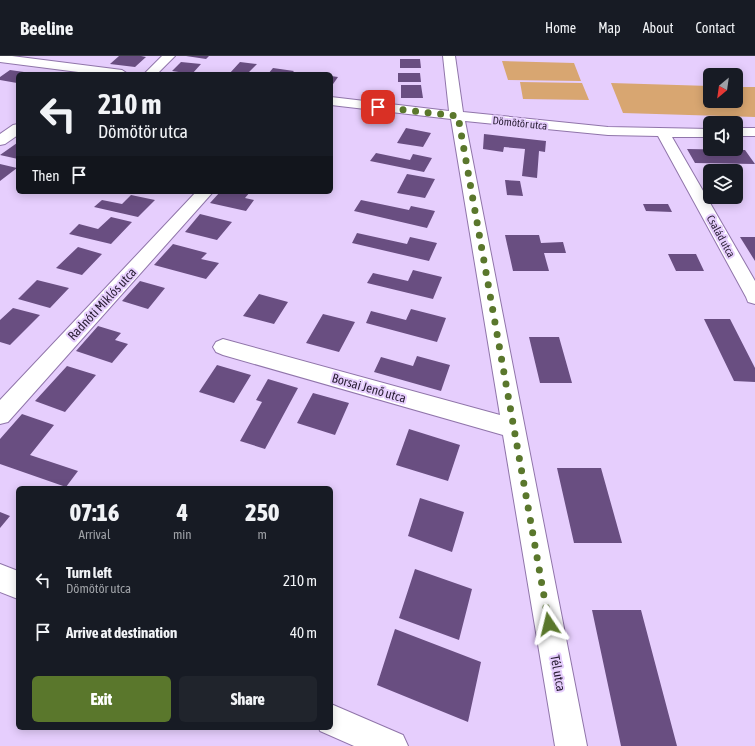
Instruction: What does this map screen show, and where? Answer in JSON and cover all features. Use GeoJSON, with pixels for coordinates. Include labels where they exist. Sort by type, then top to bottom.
{"type":"FeatureCollection","features":[{"type":"Feature","properties":{"kind":"street"},"geometry":{"type":"LineString","coordinates":[[152,72],[169,56]]}},
{"type":"Feature","properties":{"kind":"street","name":"Tél utca"},"geometry":{"type":"LineString","coordinates":[[449,56],[458,116],[571,746]]}},
{"type":"Feature","properties":{"kind":"street"},"geometry":{"type":"LineString","coordinates":[[0,58],[96,72]]}},
{"type":"Feature","properties":{"kind":"street","name":"Dömötör utca"},"geometry":{"type":"LineString","coordinates":[[333,101],[458,116],[608,131],[703,133]]}},
{"type":"Feature","properties":{"kind":"street"},"geometry":{"type":"LineString","coordinates":[[0,141],[16,129]]}},
{"type":"Feature","properties":{"kind":"street"},"geometry":{"type":"LineString","coordinates":[[743,132],[755,132]]}},
{"type":"Feature","properties":{"kind":"street","name":"Család utca"},"geometry":{"type":"LineString","coordinates":[[663,133],[755,297]]}},
{"type":"Feature","properties":{"kind":"street","name":"Radnóti Miklós utca"},"geometry":{"type":"LineString","coordinates":[[0,415],[203,194]]}},
{"type":"Feature","properties":{"kind":"street","name":"Borsai Jenő utca"},"geometry":{"type":"LineString","coordinates":[[223,347],[514,428]]}},
{"type":"Feature","properties":{"kind":"street"},"geometry":{"type":"LineString","coordinates":[[0,578],[16,584]]}},
{"type":"Feature","properties":{"kind":"street"},"geometry":{"type":"LineString","coordinates":[[333,721],[392,746]]}},
{"type":"Feature","properties":{"kind":"shaded area"},"geometry":{"type":"Polygon","coordinates":[[[502,61],[574,63],[581,81],[508,80],[502,61]]]}},
{"type":"Feature","properties":{"kind":"shaded area"},"geometry":{"type":"Polygon","coordinates":[[[520,82],[582,83],[589,100],[523,99],[520,82]]]}},
{"type":"Feature","properties":{"kind":"shaded area"},"geometry":{"type":"Polygon","coordinates":[[[611,83],[703,86],[703,108],[743,108],[743,87],[755,87],[755,117],[623,113],[611,83]]]}},
{"type":"Feature","properties":{"kind":"building"},"geometry":{"type":"Polygon","coordinates":[[[119,56],[146,57],[135,67],[110,64],[119,56]]]}},
{"type":"Feature","properties":{"kind":"building"},"geometry":{"type":"Polygon","coordinates":[[[186,56],[209,56],[206,59],[186,56]]]}},
{"type":"Feature","properties":{"kind":"building"},"geometry":{"type":"Polygon","coordinates":[[[400,59],[420,59],[421,68],[400,68],[400,59]]]}},
{"type":"Feature","properties":{"kind":"building"},"geometry":{"type":"Polygon","coordinates":[[[181,62],[201,64],[194,72],[172,71],[181,62]]]}},
{"type":"Feature","properties":{"kind":"building"},"geometry":{"type":"Polygon","coordinates":[[[240,62],[257,64],[249,72],[231,72],[240,62]]]}},
{"type":"Feature","properties":{"kind":"building"},"geometry":{"type":"Polygon","coordinates":[[[273,68],[294,71],[293,72],[270,72],[273,68]]]}},
{"type":"Feature","properties":{"kind":"building"},"geometry":{"type":"Polygon","coordinates":[[[10,70],[24,72],[16,72],[16,83],[0,80],[0,77],[10,70]]]}},
{"type":"Feature","properties":{"kind":"building"},"geometry":{"type":"Polygon","coordinates":[[[398,73],[420,73],[421,82],[398,82],[398,73]]]}},
{"type":"Feature","properties":{"kind":"building"},"geometry":{"type":"Polygon","coordinates":[[[333,76],[338,77],[333,84],[333,76]]]}},
{"type":"Feature","properties":{"kind":"building"},"geometry":{"type":"Polygon","coordinates":[[[401,85],[421,85],[423,98],[401,98],[401,85]]]}},
{"type":"Feature","properties":{"kind":"building"},"geometry":{"type":"Polygon","coordinates":[[[406,128],[431,133],[423,147],[397,143],[406,128]]]}},
{"type":"Feature","properties":{"kind":"building"},"geometry":{"type":"Polygon","coordinates":[[[484,134],[546,141],[545,152],[539,151],[537,178],[522,176],[525,149],[504,147],[503,152],[483,149],[484,134]]]}},
{"type":"Feature","properties":{"kind":"building"},"geometry":{"type":"Polygon","coordinates":[[[16,144],[16,159],[0,155],[16,144]]]}},
{"type":"Feature","properties":{"kind":"building"},"geometry":{"type":"Polygon","coordinates":[[[687,149],[703,149],[703,156],[743,156],[743,150],[745,150],[755,164],[695,163],[687,149]]]}},
{"type":"Feature","properties":{"kind":"building"},"geometry":{"type":"Polygon","coordinates":[[[376,153],[410,160],[413,154],[432,158],[424,172],[370,161],[376,153]]]}},
{"type":"Feature","properties":{"kind":"building"},"geometry":{"type":"Polygon","coordinates":[[[0,164],[16,168],[16,169],[0,181],[0,164]]]}},
{"type":"Feature","properties":{"kind":"building"},"geometry":{"type":"Polygon","coordinates":[[[407,174],[435,179],[425,198],[397,193],[407,174]]]}},
{"type":"Feature","properties":{"kind":"building"},"geometry":{"type":"Polygon","coordinates":[[[505,180],[520,181],[523,196],[507,195],[505,180]]]}},
{"type":"Feature","properties":{"kind":"building"},"geometry":{"type":"Polygon","coordinates":[[[218,194],[248,194],[245,198],[254,200],[246,211],[210,203],[218,194]]]}},
{"type":"Feature","properties":{"kind":"building"},"geometry":{"type":"Polygon","coordinates":[[[131,195],[155,200],[138,217],[94,207],[102,200],[122,204],[131,195]]]}},
{"type":"Feature","properties":{"kind":"building"},"geometry":{"type":"Polygon","coordinates":[[[361,200],[409,210],[411,206],[435,211],[427,228],[354,211],[361,200]]]}},
{"type":"Feature","properties":{"kind":"building"},"geometry":{"type":"Polygon","coordinates":[[[643,204],[668,204],[672,212],[646,211],[643,204]]]}},
{"type":"Feature","properties":{"kind":"building"},"geometry":{"type":"Polygon","coordinates":[[[200,214],[232,222],[217,240],[185,232],[200,214]]]}},
{"type":"Feature","properties":{"kind":"building"},"geometry":{"type":"Polygon","coordinates":[[[111,217],[132,222],[111,244],[69,234],[79,224],[98,229],[111,217]]]}},
{"type":"Feature","properties":{"kind":"building"},"geometry":{"type":"Polygon","coordinates":[[[357,233],[407,244],[410,237],[437,243],[429,261],[352,243],[357,233]]]}},
{"type":"Feature","properties":{"kind":"building"},"geometry":{"type":"Polygon","coordinates":[[[505,235],[539,235],[541,243],[563,242],[566,253],[544,253],[549,271],[513,271],[505,235]]]}},
{"type":"Feature","properties":{"kind":"building"},"geometry":{"type":"Polygon","coordinates":[[[740,237],[755,237],[755,261],[740,237]]]}},
{"type":"Feature","properties":{"kind":"building"},"geometry":{"type":"Polygon","coordinates":[[[173,244],[207,253],[201,259],[219,263],[206,279],[154,265],[173,244]]]}},
{"type":"Feature","properties":{"kind":"building"},"geometry":{"type":"Polygon","coordinates":[[[78,247],[102,254],[82,275],[56,268],[78,247]]]}},
{"type":"Feature","properties":{"kind":"building"},"geometry":{"type":"Polygon","coordinates":[[[668,254],[696,254],[704,271],[676,271],[668,254]]]}},
{"type":"Feature","properties":{"kind":"building"},"geometry":{"type":"Polygon","coordinates":[[[413,270],[442,277],[433,299],[367,283],[373,273],[408,281],[413,270]]]}},
{"type":"Feature","properties":{"kind":"building"},"geometry":{"type":"Polygon","coordinates":[[[37,280],[69,288],[50,308],[18,299],[37,280]]]}},
{"type":"Feature","properties":{"kind":"building"},"geometry":{"type":"Polygon","coordinates":[[[140,281],[165,288],[148,309],[122,301],[140,281]]]}},
{"type":"Feature","properties":{"kind":"building"},"geometry":{"type":"Polygon","coordinates":[[[259,294],[288,302],[274,324],[243,316],[259,294]]]}},
{"type":"Feature","properties":{"kind":"building"},"geometry":{"type":"Polygon","coordinates":[[[13,308],[40,315],[10,345],[0,342],[0,320],[13,308]]]}},
{"type":"Feature","properties":{"kind":"building"},"geometry":{"type":"Polygon","coordinates":[[[411,309],[446,318],[437,342],[366,323],[371,311],[406,320],[411,309]]]}},
{"type":"Feature","properties":{"kind":"building"},"geometry":{"type":"Polygon","coordinates":[[[323,314],[355,322],[339,352],[306,343],[323,314]]]}},
{"type":"Feature","properties":{"kind":"building"},"geometry":{"type":"Polygon","coordinates":[[[704,319],[730,319],[755,368],[755,382],[734,381],[704,319]]]}},
{"type":"Feature","properties":{"kind":"building"},"geometry":{"type":"Polygon","coordinates":[[[98,326],[121,333],[115,340],[128,344],[112,363],[76,351],[98,326]]]}},
{"type":"Feature","properties":{"kind":"building"},"geometry":{"type":"Polygon","coordinates":[[[529,337],[559,337],[572,383],[540,383],[529,337]]]}},
{"type":"Feature","properties":{"kind":"building"},"geometry":{"type":"Polygon","coordinates":[[[417,356],[450,365],[441,391],[374,372],[381,357],[413,366],[417,356]]]}},
{"type":"Feature","properties":{"kind":"building"},"geometry":{"type":"Polygon","coordinates":[[[217,365],[251,375],[234,403],[199,392],[217,365]]]}},
{"type":"Feature","properties":{"kind":"building"},"geometry":{"type":"Polygon","coordinates":[[[67,366],[96,375],[65,412],[35,401],[67,366]]]}},
{"type":"Feature","properties":{"kind":"building"},"geometry":{"type":"Polygon","coordinates":[[[268,379],[298,388],[265,449],[240,441],[262,402],[256,400],[268,379]]]}},
{"type":"Feature","properties":{"kind":"building"},"geometry":{"type":"Polygon","coordinates":[[[313,393],[349,403],[335,435],[297,423],[313,393]]]}},
{"type":"Feature","properties":{"kind":"building"},"geometry":{"type":"Polygon","coordinates":[[[22,414],[54,425],[30,455],[78,471],[67,486],[63,486],[0,464],[0,439],[22,414]]]}},
{"type":"Feature","properties":{"kind":"building"},"geometry":{"type":"Polygon","coordinates":[[[409,429],[460,445],[448,481],[396,465],[409,429]]]}},
{"type":"Feature","properties":{"kind":"building"},"geometry":{"type":"Polygon","coordinates":[[[557,468],[601,468],[622,543],[574,543],[557,468]]]}},
{"type":"Feature","properties":{"kind":"building"},"geometry":{"type":"Polygon","coordinates":[[[420,498],[464,512],[452,552],[408,536],[420,498]]]}},
{"type":"Feature","properties":{"kind":"building"},"geometry":{"type":"Polygon","coordinates":[[[0,512],[10,516],[0,528],[0,512]]]}},
{"type":"Feature","properties":{"kind":"building"},"geometry":{"type":"Polygon","coordinates":[[[415,569],[472,589],[459,640],[399,618],[415,569]]]}},
{"type":"Feature","properties":{"kind":"building"},"geometry":{"type":"Polygon","coordinates":[[[592,610],[641,610],[677,746],[621,746],[592,610]]]}},
{"type":"Feature","properties":{"kind":"building"},"geometry":{"type":"Polygon","coordinates":[[[395,629],[481,662],[468,722],[377,685],[395,629]]]}},
{"type":"Feature","properties":{"kind":"route"},"geometry":{"type":"LineString","coordinates":[[378,107],[458,116],[549,624]]}}]}
